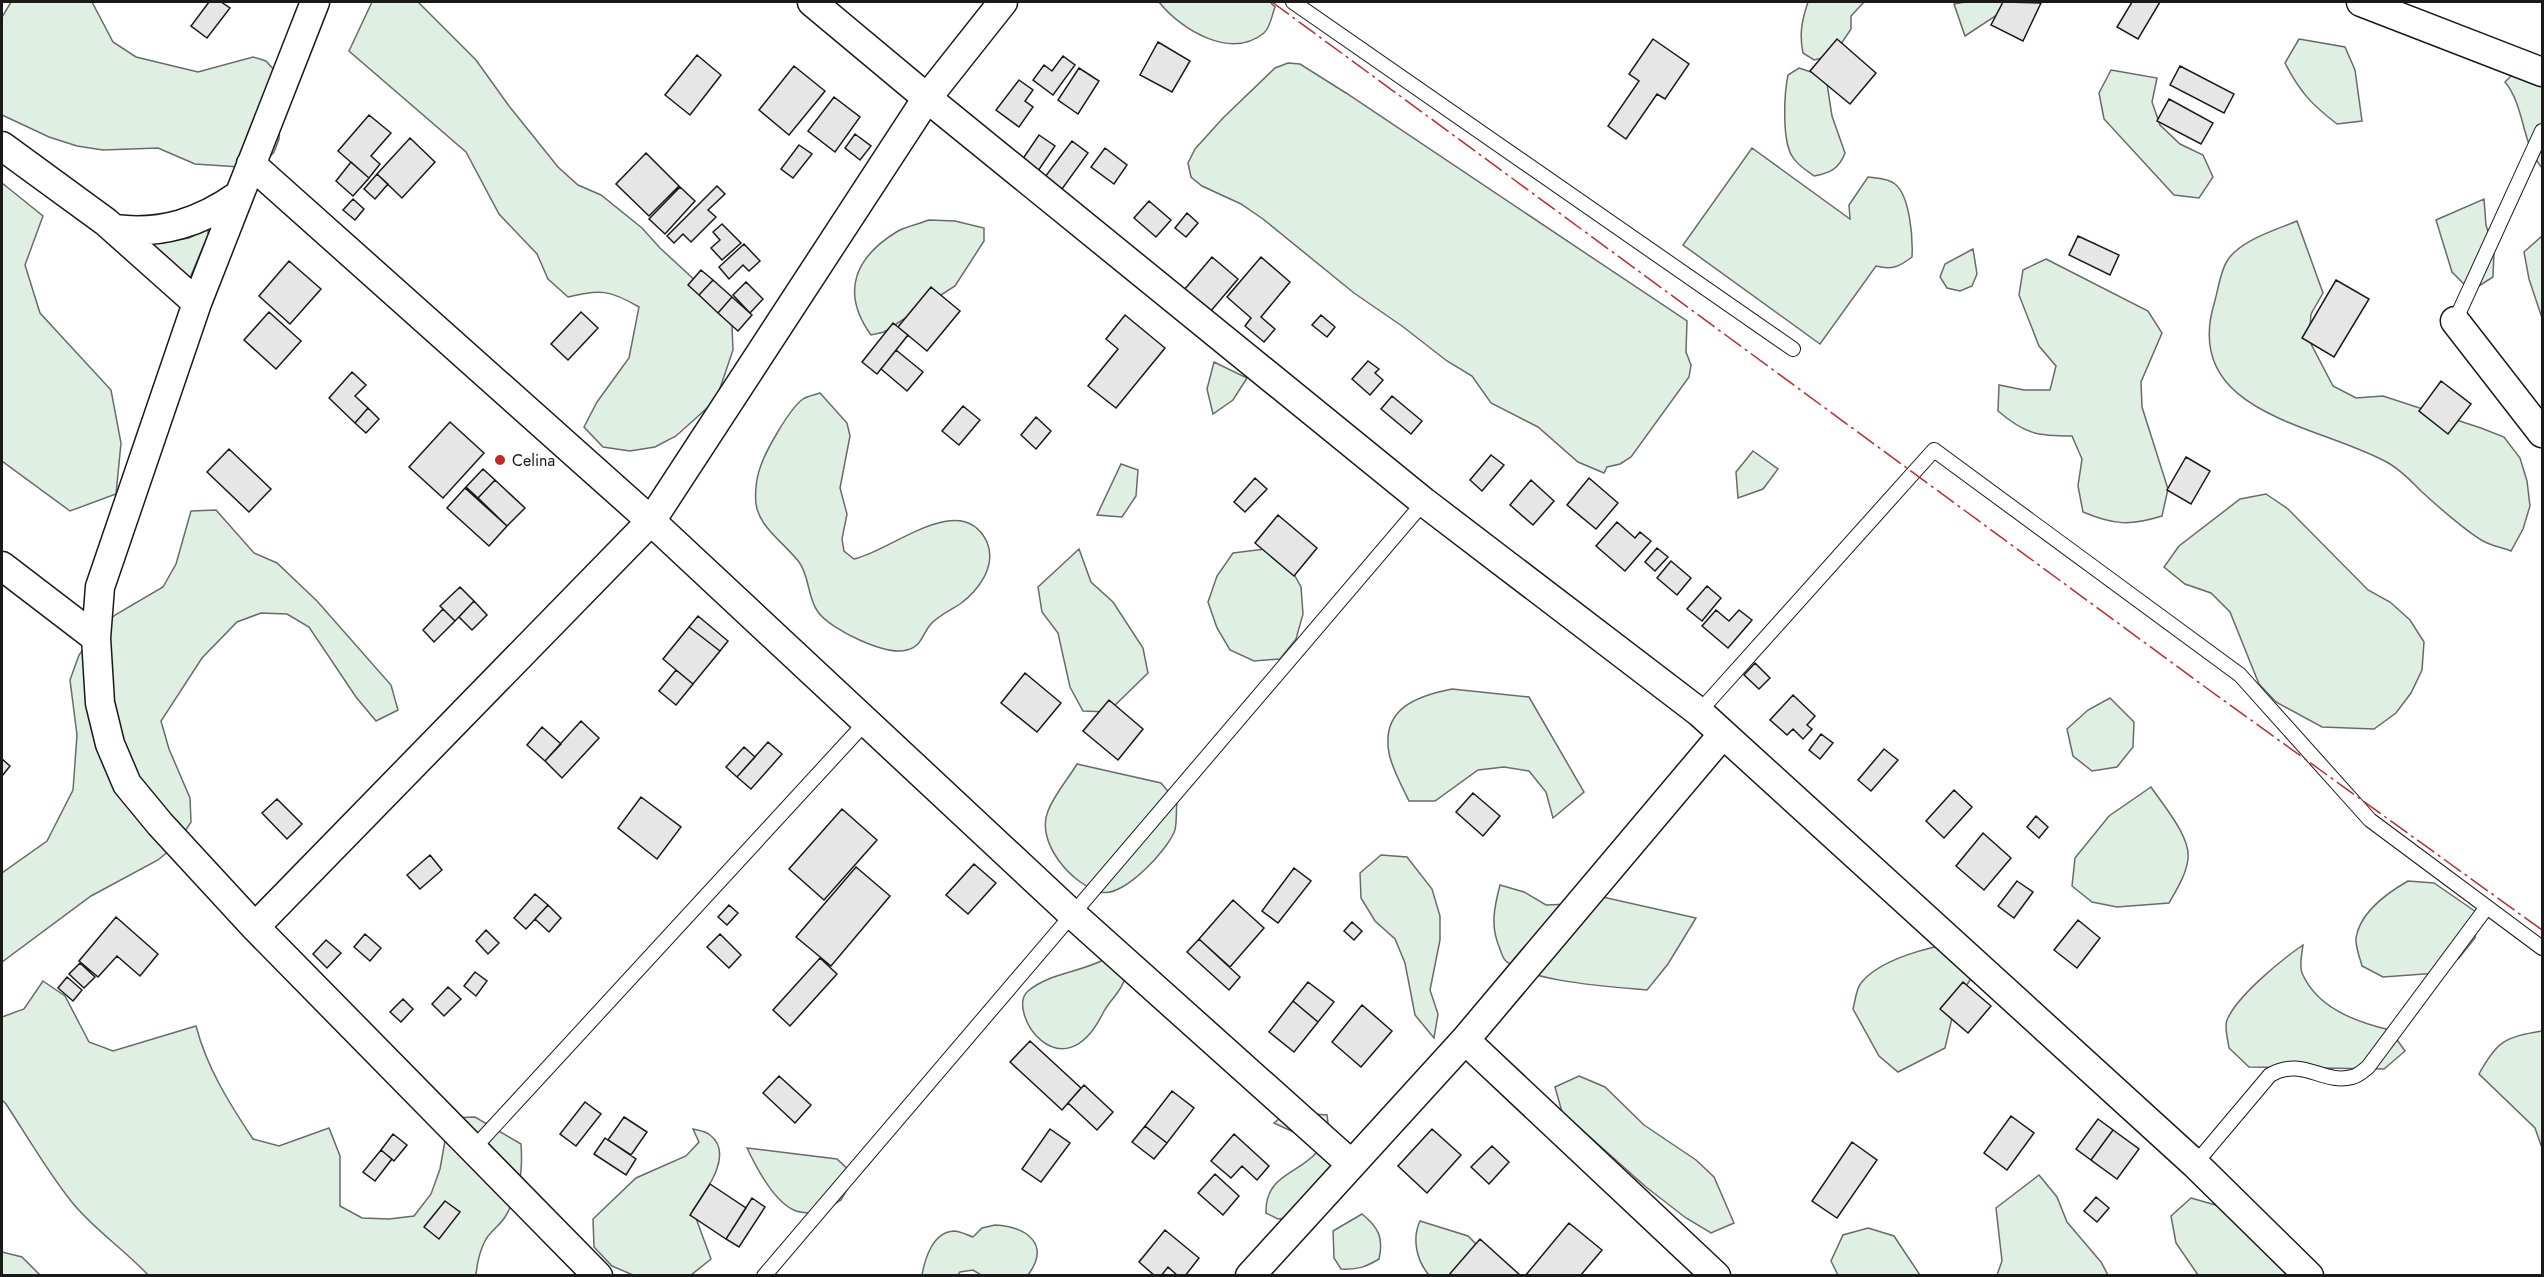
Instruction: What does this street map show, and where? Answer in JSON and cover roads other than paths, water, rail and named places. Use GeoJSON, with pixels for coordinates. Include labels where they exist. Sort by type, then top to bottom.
{"type":"FeatureCollection","features":[{"type":"Feature","properties":{"kind":"street"},"geometry":{"type":"LineString","coordinates":[[315,2],[197,303],[100,586],[96,638],[100,703],[110,744],[127,784],[160,824],[255,927],[598,1275]]}},
{"type":"Feature","properties":{"kind":"street"},"geometry":{"type":"LineString","coordinates":[[812,2],[1424,502],[1699,712],[2195,1164],[2309,1275]]}},
{"type":"Feature","properties":{"kind":"street"},"geometry":{"type":"LineString","coordinates":[[255,927],[651,521],[927,98],[1002,2]]}},
{"type":"Feature","properties":{"kind":"street"},"geometry":{"type":"LineString","coordinates":[[2361,2],[2542,72]]}},
{"type":"Feature","properties":{"kind":"street"},"geometry":{"type":"LineString","coordinates":[[2,146],[115,229],[197,303]]}},
{"type":"Feature","properties":{"kind":"street"},"geometry":{"type":"LineString","coordinates":[[251,164],[651,521],[1072,914],[1352,1164]]}},
{"type":"Feature","properties":{"kind":"street"},"geometry":{"type":"LineString","coordinates":[[115,229],[139,232],[175,228],[219,210],[239,195]]}},
{"type":"Feature","properties":{"kind":"street"},"geometry":{"type":"LineString","coordinates":[[2455,321],[2542,433]]}},
{"type":"Feature","properties":{"kind":"street"},"geometry":{"type":"LineString","coordinates":[[2,566],[96,638]]}},
{"type":"Feature","properties":{"kind":"street"},"geometry":{"type":"LineString","coordinates":[[1251,1275],[1465,1040],[1723,734]]}},
{"type":"Feature","properties":{"kind":"street"},"geometry":{"type":"LineString","coordinates":[[1465,1040],[1713,1275]]}},
{"type":"Feature","properties":{"kind":"lane"},"geometry":{"type":"LineString","coordinates":[[1293,2],[1792,349]]}},
{"type":"Feature","properties":{"kind":"lane"},"geometry":{"type":"LineString","coordinates":[[2455,321],[2542,130]]}},
{"type":"Feature","properties":{"kind":"lane"},"geometry":{"type":"LineString","coordinates":[[1699,712],[1934,450],[2240,675],[2370,820],[2542,948]]}},
{"type":"Feature","properties":{"kind":"lane"},"geometry":{"type":"LineString","coordinates":[[764,1275],[1424,502]]}},
{"type":"Feature","properties":{"kind":"lane"},"geometry":{"type":"LineString","coordinates":[[473,1149],[866,722]]}},
{"type":"Feature","properties":{"kind":"lane"},"geometry":{"type":"LineString","coordinates":[[2195,1164],[2270,1075],[2282,1068],[2294,1067],[2343,1079],[2354,1077],[2368,1067],[2487,907]]}},
{"type":"Feature","properties":{"kind":"place","name":"Celina"},"geometry":{"type":"Point","coordinates":[500,460]}}]}
